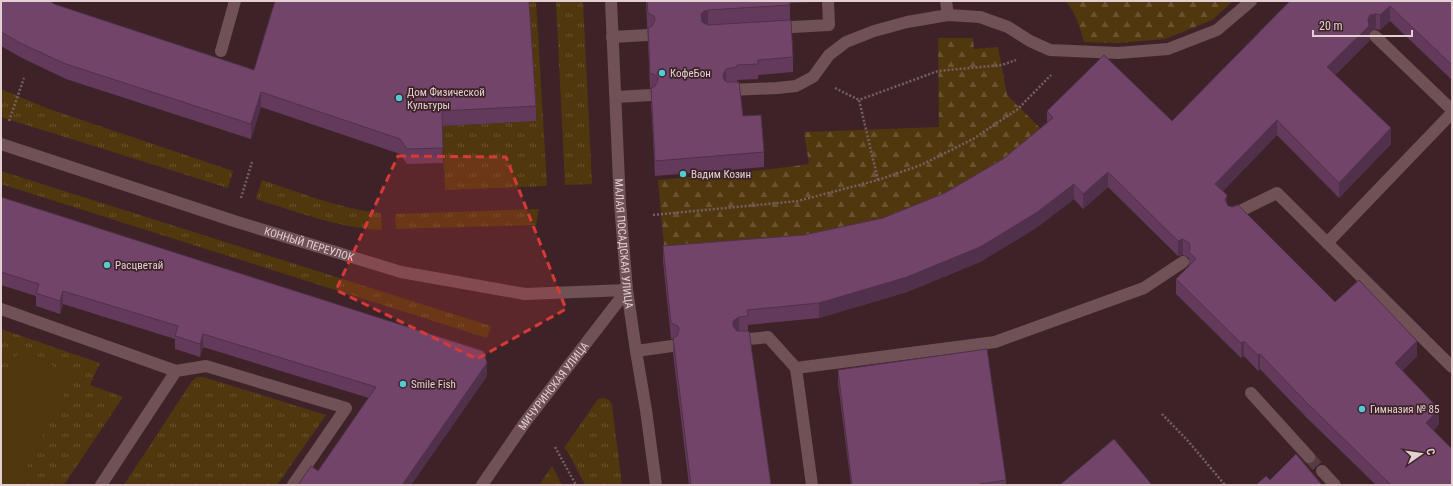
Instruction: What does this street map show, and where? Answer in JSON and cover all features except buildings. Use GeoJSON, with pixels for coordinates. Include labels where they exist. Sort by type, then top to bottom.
{"type":"FeatureCollection","features":[{"type":"Feature","properties":{"kind":"street"},"geometry":{"type":"LineString","coordinates":[[221,51],[236,1]]}},
{"type":"Feature","properties":{"kind":"street","name":"МАЛАЯ ПОСАДСКАЯ УЛИЦА"},"geometry":{"type":"LineString","coordinates":[[610,1],[616,97],[620,204],[627,290],[656,485]]}},
{"type":"Feature","properties":{"kind":"street"},"geometry":{"type":"LineString","coordinates":[[761,29],[830,25],[828,1]]}},
{"type":"Feature","properties":{"kind":"street"},"geometry":{"type":"LineString","coordinates":[[946,1],[948,15]]}},
{"type":"Feature","properties":{"kind":"street"},"geometry":{"type":"LineString","coordinates":[[730,90],[796,86],[813,77],[829,55],[846,42],[874,31],[907,22],[948,15],[980,17],[1008,27],[1030,41],[1050,50],[1118,53],[1168,49],[1217,30],[1251,1]]}},
{"type":"Feature","properties":{"kind":"street"},"geometry":{"type":"LineString","coordinates":[[612,37],[648,35]]}},
{"type":"Feature","properties":{"kind":"street"},"geometry":{"type":"LineString","coordinates":[[1327,243],[1452,111],[1375,36]]}},
{"type":"Feature","properties":{"kind":"street"},"geometry":{"type":"LineString","coordinates":[[616,97],[651,95]]}},
{"type":"Feature","properties":{"kind":"street","name":"КОННЫЙ ПЕРЕУЛОК"},"geometry":{"type":"LineString","coordinates":[[1,144],[234,221],[401,272],[525,294],[627,290]]}},
{"type":"Feature","properties":{"kind":"street"},"geometry":{"type":"LineString","coordinates":[[1232,215],[1277,193],[1452,367]]}},
{"type":"Feature","properties":{"kind":"street"},"geometry":{"type":"LineString","coordinates":[[796,368],[995,342],[1144,288],[1183,262]]}},
{"type":"Feature","properties":{"kind":"street","name":"МИЧУРИНСКАЯ УЛИЦА"},"geometry":{"type":"LineString","coordinates":[[482,485],[526,421],[627,290]]}},
{"type":"Feature","properties":{"kind":"street"},"geometry":{"type":"LineString","coordinates":[[1,309],[176,371],[206,366],[346,408],[293,485]]}},
{"type":"Feature","properties":{"kind":"street"},"geometry":{"type":"LineString","coordinates":[[740,340],[768,337],[796,368],[812,485]]}},
{"type":"Feature","properties":{"kind":"street"},"geometry":{"type":"LineString","coordinates":[[636,351],[672,346]]}},
{"type":"Feature","properties":{"kind":"street"},"geometry":{"type":"LineString","coordinates":[[101,485],[176,371]]}},
{"type":"Feature","properties":{"kind":"street"},"geometry":{"type":"LineString","coordinates":[[1251,393],[1309,457]]}},
{"type":"Feature","properties":{"kind":"street"},"geometry":{"type":"LineString","coordinates":[[1322,471],[1335,485]]}},
{"type":"Feature","properties":{"kind":"path"},"geometry":{"type":"LineString","coordinates":[[653,215],[798,201],[878,180],[921,165],[973,139],[1018,109],[1072,52]]}},
{"type":"Feature","properties":{"kind":"path"},"geometry":{"type":"LineString","coordinates":[[878,180],[859,100],[938,71],[1002,65]]}},
{"type":"Feature","properties":{"kind":"path"},"geometry":{"type":"LineString","coordinates":[[6,128],[24,78]]}},
{"type":"Feature","properties":{"kind":"path"},"geometry":{"type":"LineString","coordinates":[[234,221],[252,162]]}},
{"type":"Feature","properties":{"kind":"path"},"geometry":{"type":"LineString","coordinates":[[1162,414],[1188,441],[1225,485]]}},
{"type":"Feature","properties":{"kind":"path"},"geometry":{"type":"LineString","coordinates":[[555,447],[576,485]]}},
{"type":"Feature","properties":{"kind":"highlighted area"},"geometry":{"type":"Polygon","coordinates":[[[398,156],[506,157],[566,309],[477,359],[336,290],[398,156]]]}},
{"type":"Feature","properties":{"kind":"green space"},"geometry":{"type":"Polygon","coordinates":[[[528,1],[536,1],[547,186],[445,190],[442,126],[536,121],[528,1]]]}},
{"type":"Feature","properties":{"kind":"green space"},"geometry":{"type":"Polygon","coordinates":[[[556,1],[583,1],[592,184],[565,185],[556,1]]]}},
{"type":"Feature","properties":{"kind":"green space"},"geometry":{"type":"Polygon","coordinates":[[[1066,1],[1233,1],[1212,20],[1165,39],[1118,43],[1084,42],[1077,21],[1066,1]]]}},
{"type":"Feature","properties":{"kind":"green space"},"geometry":{"type":"Polygon","coordinates":[[[938,38],[973,38],[974,49],[998,47],[1007,95],[1044,132],[998,170],[881,227],[665,257],[658,180],[809,164],[804,132],[939,127],[938,38]]]}},
{"type":"Feature","properties":{"kind":"green space"},"geometry":{"type":"Polygon","coordinates":[[[1,89],[49,109],[233,171],[228,188],[1,117],[1,89]]]}},
{"type":"Feature","properties":{"kind":"green space"},"geometry":{"type":"Polygon","coordinates":[[[1,171],[491,326],[487,338],[1,184],[1,171]]]}},
{"type":"Feature","properties":{"kind":"green space"},"geometry":{"type":"Polygon","coordinates":[[[262,180],[336,204],[381,213],[382,230],[366,229],[334,223],[256,199],[262,180]]]}},
{"type":"Feature","properties":{"kind":"green space"},"geometry":{"type":"Polygon","coordinates":[[[539,209],[536,225],[396,229],[395,214],[539,209]]]}},
{"type":"Feature","properties":{"kind":"green space"},"geometry":{"type":"Polygon","coordinates":[[[1,329],[100,363],[90,385],[123,397],[64,485],[1,485],[1,329]]]}},
{"type":"Feature","properties":{"kind":"green space"},"geometry":{"type":"Polygon","coordinates":[[[20,349],[73,376],[18,485],[4,485],[1,483],[1,386],[20,349]]]}},
{"type":"Feature","properties":{"kind":"green space"},"geometry":{"type":"Polygon","coordinates":[[[197,377],[203,377],[326,415],[277,485],[124,485],[192,381],[197,377]]]}},
{"type":"Feature","properties":{"kind":"green space"},"geometry":{"type":"Polygon","coordinates":[[[604,398],[609,400],[612,405],[622,485],[585,485],[568,452],[564,448],[598,399],[604,398]]]}},
{"type":"Feature","properties":{"kind":"green space"},"geometry":{"type":"Polygon","coordinates":[[[552,466],[562,485],[539,485],[552,466]]]}},
{"type":"Feature","properties":{"kind":"tunnel"},"geometry":{"type":"LineString","coordinates":[[1309,457],[1322,471]]}},
{"type":"Feature","properties":{"kind":"place","name":"КофеБон"},"geometry":{"type":"Point","coordinates":[662,73]}},
{"type":"Feature","properties":{"kind":"place","name":"Дом Физической Культуры"},"geometry":{"type":"Point","coordinates":[399,98]}},
{"type":"Feature","properties":{"kind":"place","name":"Вадим Козин"},"geometry":{"type":"Point","coordinates":[683,174]}},
{"type":"Feature","properties":{"kind":"place","name":"Расцветай"},"geometry":{"type":"Point","coordinates":[107,265]}},
{"type":"Feature","properties":{"kind":"place","name":"Smile Fish"},"geometry":{"type":"Point","coordinates":[403,384]}},
{"type":"Feature","properties":{"kind":"place","name":"Гимназия № 85"},"geometry":{"type":"Point","coordinates":[1362,409]}}]}
